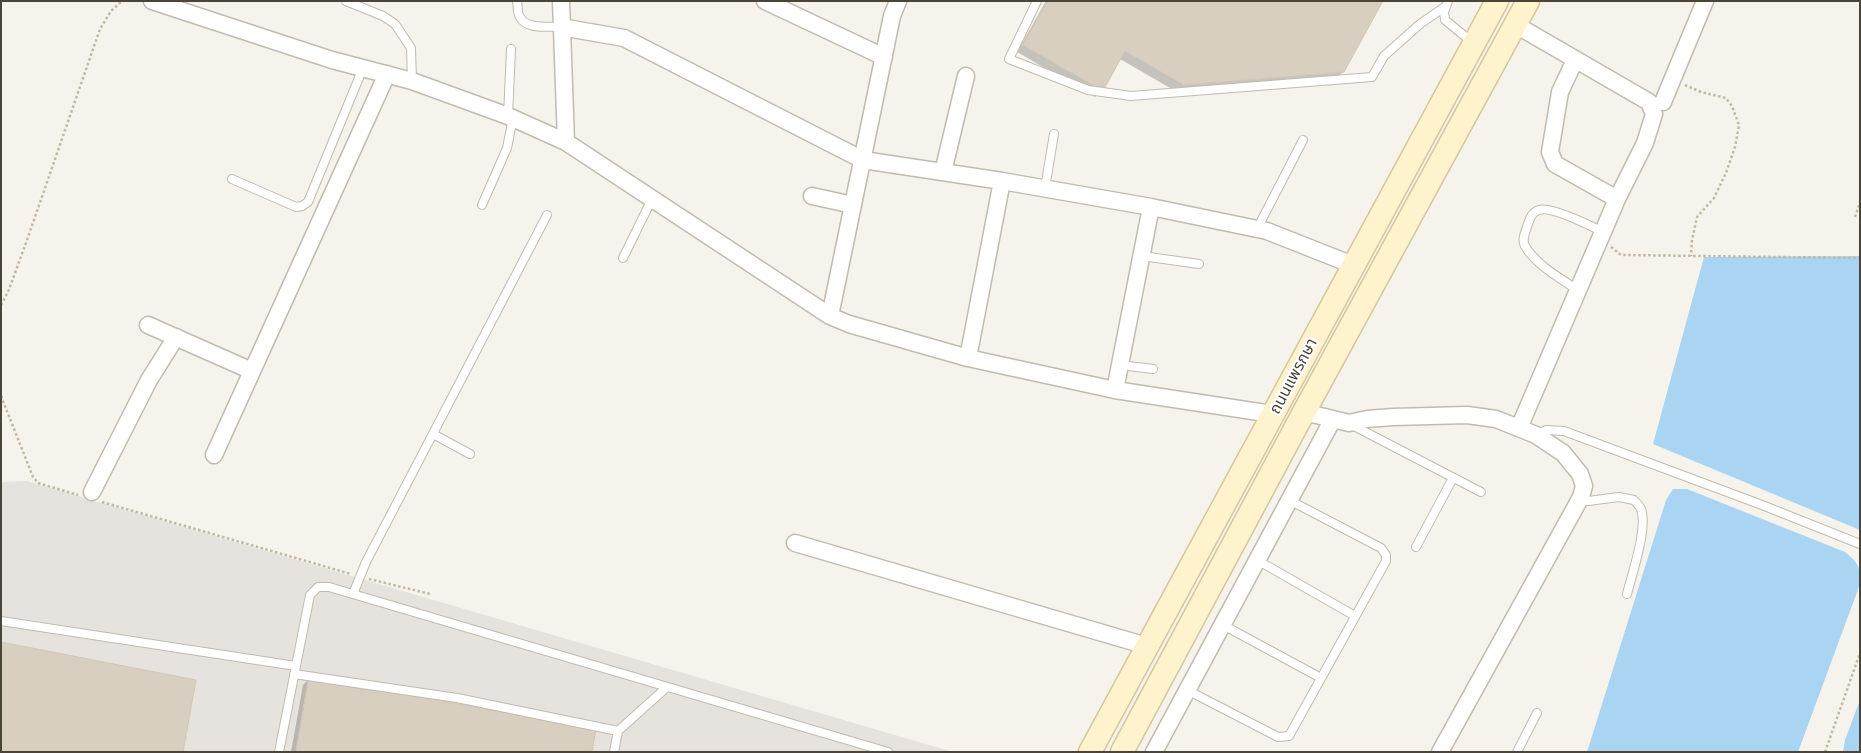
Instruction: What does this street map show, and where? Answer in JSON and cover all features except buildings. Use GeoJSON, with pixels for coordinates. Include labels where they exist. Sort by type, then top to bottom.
{"type":"FeatureCollection","features":[{"type":"Feature","properties":{"kind":"main road","name":"ถนนแพรกษา"},"geometry":{"type":"LineString","coordinates":[[1090,752],[1497,1]]}},
{"type":"Feature","properties":{"kind":"main road","name":"ถนนแพรกษา"},"geometry":{"type":"LineString","coordinates":[[1122,752],[1304,412],[1528,1]]}},
{"type":"Feature","properties":{"kind":"main road"},"geometry":{"type":"LineString","coordinates":[[1474,43],[1498,56]]}},
{"type":"Feature","properties":{"kind":"street"},"geometry":{"type":"LineString","coordinates":[[152,1],[332,60],[412,81],[510,117],[566,142],[830,316],[849,324],[968,358],[1115,390],[1272,414]]}},
{"type":"Feature","properties":{"kind":"street"},"geometry":{"type":"LineString","coordinates":[[561,1],[566,142]]}},
{"type":"Feature","properties":{"kind":"street"},"geometry":{"type":"LineString","coordinates":[[764,1],[884,57]]}},
{"type":"Feature","properties":{"kind":"street"},"geometry":{"type":"LineString","coordinates":[[830,316],[892,16],[898,1]]}},
{"type":"Feature","properties":{"kind":"street"},"geometry":{"type":"LineString","coordinates":[[1663,102],[1705,1]]}},
{"type":"Feature","properties":{"kind":"street"},"geometry":{"type":"LineString","coordinates":[[1516,25],[1649,102],[1654,114],[1645,143],[1602,235],[1519,428]]}},
{"type":"Feature","properties":{"kind":"street"},"geometry":{"type":"LineString","coordinates":[[561,27],[624,38],[862,160],[1045,188],[1267,230],[1353,265]]}},
{"type":"Feature","properties":{"kind":"street"},"geometry":{"type":"LineString","coordinates":[[1574,60],[1560,92],[1550,152],[1555,164],[1618,199]]}},
{"type":"Feature","properties":{"kind":"street"},"geometry":{"type":"LineString","coordinates":[[214,455],[387,74]]}},
{"type":"Feature","properties":{"kind":"street"},"geometry":{"type":"LineString","coordinates":[[943,172],[966,76]]}},
{"type":"Feature","properties":{"kind":"street"},"geometry":{"type":"LineString","coordinates":[[968,358],[1002,181]]}},
{"type":"Feature","properties":{"kind":"street"},"geometry":{"type":"LineString","coordinates":[[812,196],[853,204]]}},
{"type":"Feature","properties":{"kind":"street"},"geometry":{"type":"LineString","coordinates":[[1115,390],[1151,207]]}},
{"type":"Feature","properties":{"kind":"street"},"geometry":{"type":"LineString","coordinates":[[148,325],[252,371]]}},
{"type":"Feature","properties":{"kind":"street"},"geometry":{"type":"LineString","coordinates":[[91,496],[149,380],[176,337]]}},
{"type":"Feature","properties":{"kind":"street"},"geometry":{"type":"LineString","coordinates":[[1304,412],[1341,421],[1467,415],[1496,419],[1536,435],[1563,453],[1580,474],[1584,486],[1581,497],[1440,752]]}},
{"type":"Feature","properties":{"kind":"street"},"geometry":{"type":"LineString","coordinates":[[1154,752],[1289,500],[1341,421]]}},
{"type":"Feature","properties":{"kind":"street"},"geometry":{"type":"LineString","coordinates":[[795,543],[1147,646]]}},
{"type":"Feature","properties":{"kind":"lane"},"geometry":{"type":"LineString","coordinates":[[346,1],[383,16],[395,24],[411,48],[412,81]]}},
{"type":"Feature","properties":{"kind":"lane"},"geometry":{"type":"LineString","coordinates":[[517,1],[518,15],[521,20],[532,26],[561,27]]}},
{"type":"Feature","properties":{"kind":"lane"},"geometry":{"type":"LineString","coordinates":[[1037,1],[1009,59],[1088,90],[1131,96],[1372,78],[1384,56],[1420,24],[1447,4]]}},
{"type":"Feature","properties":{"kind":"lane"},"geometry":{"type":"LineString","coordinates":[[1447,4],[1444,12],[1445,20],[1474,43]]}},
{"type":"Feature","properties":{"kind":"lane"},"geometry":{"type":"LineString","coordinates":[[482,204],[507,148],[510,117],[511,49]]}},
{"type":"Feature","properties":{"kind":"lane"},"geometry":{"type":"LineString","coordinates":[[232,179],[296,207],[308,202],[363,68]]}},
{"type":"Feature","properties":{"kind":"lane"},"geometry":{"type":"LineString","coordinates":[[1045,188],[1054,134]]}},
{"type":"Feature","properties":{"kind":"lane"},"geometry":{"type":"LineString","coordinates":[[1257,228],[1303,140]]}},
{"type":"Feature","properties":{"kind":"lane"},"geometry":{"type":"LineString","coordinates":[[622,258],[652,199]]}},
{"type":"Feature","properties":{"kind":"lane"},"geometry":{"type":"LineString","coordinates":[[1578,290],[1544,266],[1526,248],[1524,237],[1531,216],[1542,209],[1550,211],[1580,221],[1602,235]]}},
{"type":"Feature","properties":{"kind":"lane"},"geometry":{"type":"LineString","coordinates":[[353,594],[360,576],[547,215]]}},
{"type":"Feature","properties":{"kind":"lane"},"geometry":{"type":"LineString","coordinates":[[1142,256],[1199,264]]}},
{"type":"Feature","properties":{"kind":"lane"},"geometry":{"type":"LineString","coordinates":[[1120,365],[1153,369]]}},
{"type":"Feature","properties":{"kind":"lane"},"geometry":{"type":"LineString","coordinates":[[1341,421],[1481,492]]}},
{"type":"Feature","properties":{"kind":"lane"},"geometry":{"type":"LineString","coordinates":[[1536,435],[1546,430],[1564,431],[1860,544]]}},
{"type":"Feature","properties":{"kind":"lane"},"geometry":{"type":"LineString","coordinates":[[433,434],[470,454]]}},
{"type":"Feature","properties":{"kind":"lane"},"geometry":{"type":"LineString","coordinates":[[1416,547],[1453,478]]}},
{"type":"Feature","properties":{"kind":"lane"},"geometry":{"type":"LineString","coordinates":[[1581,497],[1588,501],[1619,497],[1634,500],[1641,509],[1642,525],[1627,594]]}},
{"type":"Feature","properties":{"kind":"lane"},"geometry":{"type":"LineString","coordinates":[[1187,690],[1278,737],[1289,736],[1386,561],[1386,555],[1381,548],[1289,500]]}},
{"type":"Feature","properties":{"kind":"lane"},"geometry":{"type":"LineString","coordinates":[[1257,560],[1355,616]]}},
{"type":"Feature","properties":{"kind":"lane"},"geometry":{"type":"LineString","coordinates":[[279,752],[310,595],[318,587],[329,587],[888,752]]}},
{"type":"Feature","properties":{"kind":"lane"},"geometry":{"type":"LineString","coordinates":[[1,621],[457,698],[618,731]]}},
{"type":"Feature","properties":{"kind":"lane"},"geometry":{"type":"LineString","coordinates":[[1222,625],[1321,678]]}},
{"type":"Feature","properties":{"kind":"lane"},"geometry":{"type":"LineString","coordinates":[[614,752],[618,731],[668,687]]}},
{"type":"Feature","properties":{"kind":"lane"},"geometry":{"type":"LineString","coordinates":[[1517,752],[1537,713]]}},
{"type":"Feature","properties":{"kind":"path"},"geometry":{"type":"LineString","coordinates":[[1,305],[8,292],[26,243],[100,29],[111,11],[122,1]]}},
{"type":"Feature","properties":{"kind":"path"},"geometry":{"type":"LineString","coordinates":[[1672,80],[1701,92],[1726,98],[1732,106],[1739,125],[1735,147],[1726,173],[1714,198],[1697,217],[1691,256]]}},
{"type":"Feature","properties":{"kind":"path"},"geometry":{"type":"LineString","coordinates":[[1855,217],[1860,202]]}},
{"type":"Feature","properties":{"kind":"path"},"geometry":{"type":"LineString","coordinates":[[1602,235],[1621,255],[1860,258]]}},
{"type":"Feature","properties":{"kind":"path"},"geometry":{"type":"LineString","coordinates":[[1,396],[33,477],[38,483],[91,496],[360,576],[430,594]]}},
{"type":"Feature","properties":{"kind":"path"},"geometry":{"type":"LineString","coordinates":[[1825,752],[1860,653]]}},
{"type":"Feature","properties":{"kind":"shaded area"},"geometry":{"type":"Polygon","coordinates":[[[27,481],[953,752],[1,752],[1,482],[27,481]]]}},
{"type":"Feature","properties":{"kind":"water"},"geometry":{"type":"Polygon","coordinates":[[[1860,256],[1860,530],[1653,444],[1704,257],[1860,256]]]}},
{"type":"Feature","properties":{"kind":"water"},"geometry":{"type":"Polygon","coordinates":[[[1673,489],[1687,489],[1845,552],[1858,566],[1860,584],[1798,752],[1587,752],[1666,500],[1673,489]]]}},
{"type":"Feature","properties":{"kind":"water"},"geometry":{"type":"Polygon","coordinates":[[[1860,700],[1860,752],[1843,752],[1845,740],[1860,700]]]}}]}
